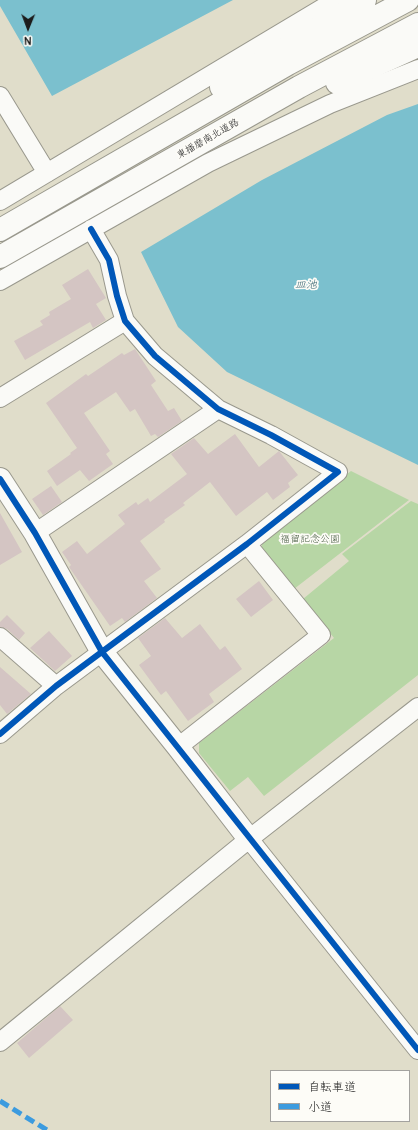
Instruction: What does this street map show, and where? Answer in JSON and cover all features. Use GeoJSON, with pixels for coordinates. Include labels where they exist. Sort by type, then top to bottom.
{"type":"FeatureCollection","features":[{"type":"Feature","properties":{"kind":"main road"},"geometry":{"type":"LineString","coordinates":[[0,230],[117,151],[282,49],[366,0]]}},
{"type":"Feature","properties":{"kind":"main road"},"geometry":{"type":"LineString","coordinates":[[0,230],[288,64],[408,0]]}},
{"type":"Feature","properties":{"kind":"main road","name":"東播磨南北道路"},"geometry":{"type":"LineString","coordinates":[[0,257],[299,87],[418,24]]}},
{"type":"Feature","properties":{"kind":"main road"},"geometry":{"type":"LineString","coordinates":[[140,177],[418,46]]}},
{"type":"Feature","properties":{"kind":"main road"},"geometry":{"type":"LineString","coordinates":[[0,479],[35,533],[102,652],[249,839]]}},
{"type":"Feature","properties":{"kind":"street"},"geometry":{"type":"LineString","coordinates":[[0,201],[336,0]]}},
{"type":"Feature","properties":{"kind":"street"},"geometry":{"type":"LineString","coordinates":[[0,281],[208,163],[330,104],[418,69]]}},
{"type":"Feature","properties":{"kind":"street"},"geometry":{"type":"LineString","coordinates":[[0,96],[47,173]]}},
{"type":"Feature","properties":{"kind":"street"},"geometry":{"type":"LineString","coordinates":[[0,734],[56,686],[247,544],[338,472],[271,435],[218,409],[155,356],[126,321],[117,296],[109,260],[91,229]]}},
{"type":"Feature","properties":{"kind":"street"},"geometry":{"type":"LineString","coordinates":[[0,398],[126,321]]}},
{"type":"Feature","properties":{"kind":"street"},"geometry":{"type":"LineString","coordinates":[[35,533],[218,409]]}},
{"type":"Feature","properties":{"kind":"street"},"geometry":{"type":"LineString","coordinates":[[178,747],[321,635],[247,544]]}},
{"type":"Feature","properties":{"kind":"street"},"geometry":{"type":"LineString","coordinates":[[0,637],[56,686]]}},
{"type":"Feature","properties":{"kind":"street"},"geometry":{"type":"LineString","coordinates":[[0,1042],[249,839],[418,707]]}},
{"type":"Feature","properties":{"kind":"street"},"geometry":{"type":"LineString","coordinates":[[249,839],[418,1050]]}},
{"type":"Feature","properties":{"kind":"green space","name":"福留記念公園"},"geometry":{"type":"Polygon","coordinates":[[[351,471],[409,500],[294,589],[262,551],[262,539],[351,471]]]}},
{"type":"Feature","properties":{"kind":"green space"},"geometry":{"type":"Polygon","coordinates":[[[411,501],[418,504],[418,675],[264,796],[248,777],[230,791],[199,753],[199,743],[334,638],[303,599],[349,561],[342,554],[411,501]]]}},
{"type":"Feature","properties":{"kind":"water"},"geometry":{"type":"Polygon","coordinates":[[[0,0],[233,0],[52,96],[0,6],[0,0]]]}},
{"type":"Feature","properties":{"kind":"water","name":"皿池"},"geometry":{"type":"Polygon","coordinates":[[[418,104],[418,465],[227,372],[178,327],[141,252],[262,180],[387,115],[418,104]]]}},
{"type":"Feature","properties":{"kind":"building"},"geometry":{"type":"Polygon","coordinates":[[[88,269],[106,298],[96,304],[106,320],[93,328],[90,322],[25,360],[14,341],[43,325],[40,321],[50,315],[49,312],[71,299],[62,285],[88,269]]]}},
{"type":"Feature","properties":{"kind":"building"},"geometry":{"type":"Polygon","coordinates":[[[135,349],[156,381],[151,385],[168,411],[174,408],[182,421],[158,437],[155,434],[151,436],[135,409],[130,412],[116,392],[84,413],[110,451],[106,454],[113,464],[89,481],[80,470],[57,486],[47,471],[77,448],[46,403],[86,374],[88,376],[122,353],[124,355],[135,349]]]}},
{"type":"Feature","properties":{"kind":"building"},"geometry":{"type":"Polygon","coordinates":[[[235,434],[259,467],[279,451],[298,475],[288,483],[290,487],[273,500],[267,492],[236,516],[210,482],[183,503],[185,505],[164,520],[165,522],[140,541],[161,569],[144,581],[157,598],[125,622],[122,618],[110,626],[69,567],[71,565],[62,552],[77,541],[87,554],[125,524],[118,515],[136,502],[138,505],[148,498],[150,502],[187,474],[171,454],[194,438],[208,454],[235,434]]]}},
{"type":"Feature","properties":{"kind":"building"},"geometry":{"type":"Polygon","coordinates":[[[51,486],[62,502],[43,515],[32,499],[51,486]]]}},
{"type":"Feature","properties":{"kind":"building"},"geometry":{"type":"Polygon","coordinates":[[[0,513],[22,552],[0,565],[0,513]]]}},
{"type":"Feature","properties":{"kind":"building"},"geometry":{"type":"Polygon","coordinates":[[[259,581],[273,600],[251,617],[236,599],[259,581]]]}},
{"type":"Feature","properties":{"kind":"building"},"geometry":{"type":"Polygon","coordinates":[[[7,615],[25,633],[19,640],[7,629],[0,627],[0,622],[7,615]]]}},
{"type":"Feature","properties":{"kind":"building"},"geometry":{"type":"Polygon","coordinates":[[[165,618],[182,638],[200,624],[220,650],[225,646],[242,669],[209,694],[214,702],[188,721],[166,691],[161,695],[139,665],[151,656],[138,638],[165,618]]]}},
{"type":"Feature","properties":{"kind":"building"},"geometry":{"type":"Polygon","coordinates":[[[49,631],[72,656],[55,671],[30,648],[49,631]]]}},
{"type":"Feature","properties":{"kind":"building"},"geometry":{"type":"Polygon","coordinates":[[[0,667],[31,694],[7,714],[0,705],[0,667]]]}},
{"type":"Feature","properties":{"kind":"building"},"geometry":{"type":"Polygon","coordinates":[[[60,1006],[73,1020],[29,1058],[17,1043],[60,1006]]]}},
{"type":"Feature","properties":{"kind":"marked path"},"geometry":{"type":"LineString","coordinates":[[0,1101],[47,1130]]}},
{"type":"Feature","properties":{"kind":"cycle path"},"geometry":{"type":"LineString","coordinates":[[0,734],[56,686],[247,544],[338,472],[271,435],[218,409],[155,356],[125,321],[117,296],[109,260],[91,229]]}},
{"type":"Feature","properties":{"kind":"cycle path"},"geometry":{"type":"LineString","coordinates":[[0,479],[35,533],[102,652],[418,1050]]}}]}
